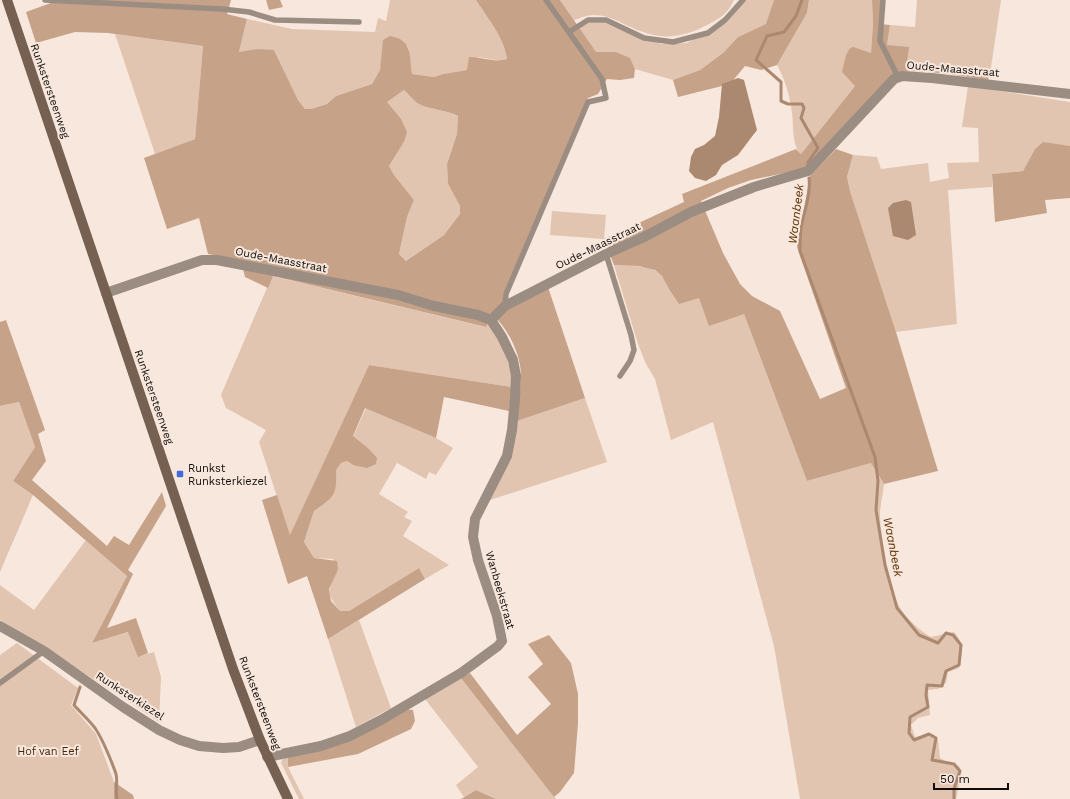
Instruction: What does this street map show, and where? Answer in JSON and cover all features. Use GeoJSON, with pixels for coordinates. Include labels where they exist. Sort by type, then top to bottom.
{"type":"FeatureCollection","features":[{"type":"Feature","properties":{"kind":"street","name":"Runkstersteenweg"},"geometry":{"type":"LineString","coordinates":[[7,0],[233,670],[267,757],[288,799]]}},
{"type":"Feature","properties":{"kind":"street","name":"Oude-Maasstraat"},"geometry":{"type":"LineString","coordinates":[[106,293],[202,260],[217,260],[398,295],[434,306],[478,315],[491,320],[505,306],[691,212],[754,187],[808,171],[858,119],[882,91],[898,77],[932,78],[1070,94]]}},
{"type":"Feature","properties":{"kind":"street","name":"Wanbeekstraat"},"geometry":{"type":"LineString","coordinates":[[267,757],[321,746],[350,736],[381,720],[462,673],[498,646],[502,641],[497,616],[478,560],[473,537],[475,519],[507,456],[512,430],[514,407],[516,376],[513,360],[502,337],[491,320]]}},
{"type":"Feature","properties":{"kind":"street","name":"Runksterkiezel"},"geometry":{"type":"LineString","coordinates":[[0,626],[44,651],[129,711],[159,730],[180,740],[199,746],[223,748],[239,747],[260,740]]}},
{"type":"Feature","properties":{"kind":"lane"},"geometry":{"type":"LineString","coordinates":[[45,0],[222,9],[249,12],[275,20],[359,22]]}},
{"type":"Feature","properties":{"kind":"lane"},"geometry":{"type":"LineString","coordinates":[[505,306],[506,294],[588,102],[606,98],[602,79],[546,0]]}},
{"type":"Feature","properties":{"kind":"lane"},"geometry":{"type":"LineString","coordinates":[[569,32],[588,20],[606,20],[644,38],[673,42],[708,33],[725,20],[742,0]]}},
{"type":"Feature","properties":{"kind":"lane"},"geometry":{"type":"LineString","coordinates":[[883,0],[880,41],[898,77]]}},
{"type":"Feature","properties":{"kind":"lane"},"geometry":{"type":"LineString","coordinates":[[606,254],[631,335],[634,350],[630,361],[620,376]]}},
{"type":"Feature","properties":{"kind":"lane"},"geometry":{"type":"LineString","coordinates":[[0,683],[44,651]]}},
{"type":"Feature","properties":{"kind":"green space"},"geometry":{"type":"Polygon","coordinates":[[[390,0],[476,0],[503,43],[507,59],[502,61],[478,57],[467,70],[434,77],[411,74],[408,46],[382,58],[380,70],[372,84],[336,96],[327,104],[311,109],[305,109],[298,100],[274,50],[239,52],[247,19],[292,29],[375,32],[378,18],[386,21],[390,0]]]}},
{"type":"Feature","properties":{"kind":"green space"},"geometry":{"type":"Polygon","coordinates":[[[560,0],[734,0],[726,13],[710,23],[684,34],[666,36],[637,30],[615,20],[598,15],[592,15],[574,20],[560,0]]]}},
{"type":"Feature","properties":{"kind":"green space"},"geometry":{"type":"Polygon","coordinates":[[[741,0],[774,0],[767,24],[738,37],[723,53],[700,70],[673,80],[635,69],[630,59],[616,52],[596,52],[577,26],[585,23],[603,22],[623,31],[662,44],[687,43],[722,22],[741,0]]]}},
{"type":"Feature","properties":{"kind":"green space"},"geometry":{"type":"Polygon","coordinates":[[[809,0],[872,0],[873,24],[871,53],[854,47],[855,86],[801,154],[794,140],[792,113],[785,82],[777,65],[807,13],[809,0]]]}},
{"type":"Feature","properties":{"kind":"green space"},"geometry":{"type":"Polygon","coordinates":[[[917,0],[1001,0],[990,74],[906,70],[887,45],[890,25],[915,27],[917,0]]]}},
{"type":"Feature","properties":{"kind":"green space"},"geometry":{"type":"Polygon","coordinates":[[[115,34],[203,46],[195,139],[155,154],[115,34]]]}},
{"type":"Feature","properties":{"kind":"green space"},"geometry":{"type":"Polygon","coordinates":[[[968,86],[1070,102],[1070,146],[1042,143],[1035,149],[1023,171],[992,174],[992,187],[948,190],[957,324],[896,332],[850,191],[847,177],[853,155],[877,157],[881,169],[928,163],[930,182],[949,178],[947,163],[979,162],[978,128],[962,127],[968,86]]]}},
{"type":"Feature","properties":{"kind":"green space"},"geometry":{"type":"Polygon","coordinates":[[[404,90],[419,104],[458,116],[457,134],[447,164],[448,184],[460,206],[460,214],[444,235],[406,261],[399,254],[407,217],[414,200],[394,175],[389,166],[404,142],[386,102],[404,90]]]}},
{"type":"Feature","properties":{"kind":"green space"},"geometry":{"type":"Polygon","coordinates":[[[552,211],[606,215],[604,239],[550,235],[552,211]]]}},
{"type":"Feature","properties":{"kind":"green space"},"geometry":{"type":"Polygon","coordinates":[[[614,265],[639,266],[651,269],[662,276],[669,289],[744,314],[807,481],[871,463],[884,484],[880,512],[881,532],[889,575],[896,600],[900,608],[914,624],[931,637],[954,632],[960,641],[962,653],[959,668],[948,672],[946,683],[938,689],[928,690],[930,715],[918,718],[911,725],[915,737],[932,734],[938,740],[940,758],[953,765],[959,766],[961,777],[956,799],[800,799],[774,646],[713,422],[671,440],[655,379],[646,364],[638,344],[614,265]]]}},
{"type":"Feature","properties":{"kind":"green space"},"geometry":{"type":"Polygon","coordinates":[[[272,276],[485,327],[488,320],[498,336],[508,360],[512,387],[369,365],[290,536],[259,442],[266,430],[226,408],[221,395],[272,276]]]}},
{"type":"Feature","properties":{"kind":"green space"},"geometry":{"type":"Polygon","coordinates":[[[585,398],[607,462],[490,500],[517,421],[585,398]]]}},
{"type":"Feature","properties":{"kind":"green space"},"geometry":{"type":"Polygon","coordinates":[[[19,402],[35,447],[13,481],[33,495],[0,572],[0,406],[19,402]]]}},
{"type":"Feature","properties":{"kind":"green space"},"geometry":{"type":"Polygon","coordinates":[[[366,408],[436,438],[453,448],[436,475],[429,472],[426,479],[397,463],[379,494],[408,512],[404,517],[412,521],[403,536],[449,565],[425,579],[419,568],[349,611],[340,611],[330,595],[330,587],[338,570],[333,559],[314,558],[304,542],[314,511],[333,495],[336,485],[335,470],[341,463],[347,461],[353,465],[376,458],[368,448],[353,437],[366,408]]]}},
{"type":"Feature","properties":{"kind":"green space"},"geometry":{"type":"Polygon","coordinates":[[[86,540],[127,576],[92,643],[129,632],[138,656],[154,652],[161,677],[159,722],[0,620],[0,585],[34,610],[86,540]]]}},
{"type":"Feature","properties":{"kind":"green space"},"geometry":{"type":"Polygon","coordinates":[[[359,620],[391,708],[356,727],[328,639],[359,620]]]}},
{"type":"Feature","properties":{"kind":"green space","name":"Hof van Eef"},"geometry":{"type":"Polygon","coordinates":[[[17,643],[78,688],[71,705],[96,734],[114,782],[114,799],[0,799],[0,655],[17,643]]]}},
{"type":"Feature","properties":{"kind":"green space"},"geometry":{"type":"Polygon","coordinates":[[[461,678],[556,799],[496,799],[476,790],[464,797],[456,785],[478,767],[425,699],[461,678]]]}},
{"type":"Feature","properties":{"kind":"green space"},"geometry":{"type":"Polygon","coordinates":[[[288,755],[288,767],[304,799],[299,799],[281,763],[282,760],[288,755]]]}},
{"type":"Feature","properties":{"kind":"shaded area"},"geometry":{"type":"Polygon","coordinates":[[[59,0],[231,0],[227,14],[247,19],[239,52],[258,49],[274,50],[298,100],[305,109],[311,109],[327,104],[336,96],[372,84],[380,70],[383,40],[390,36],[403,41],[406,45],[410,55],[412,74],[434,77],[467,70],[469,57],[494,60],[507,59],[503,43],[476,0],[560,0],[596,52],[616,52],[630,58],[635,69],[634,78],[620,80],[607,79],[598,94],[588,98],[504,293],[508,300],[548,287],[585,398],[517,421],[521,386],[521,374],[518,357],[512,340],[502,325],[491,313],[486,327],[273,276],[268,288],[245,277],[241,260],[208,254],[199,218],[167,229],[144,158],[195,139],[203,46],[108,33],[75,32],[36,43],[26,12],[59,0]],[[404,90],[387,102],[401,119],[407,132],[404,142],[389,166],[394,175],[414,200],[407,217],[399,254],[406,261],[444,235],[460,214],[460,206],[448,184],[447,164],[457,134],[458,116],[449,112],[421,105],[404,90]]]}},
{"type":"Feature","properties":{"kind":"shaded area"},"geometry":{"type":"Polygon","coordinates":[[[266,0],[280,0],[283,7],[269,10],[266,0]]]}},
{"type":"Feature","properties":{"kind":"shaded area"},"geometry":{"type":"Polygon","coordinates":[[[774,0],[809,0],[807,13],[777,65],[761,70],[745,66],[730,84],[678,97],[673,80],[700,70],[723,53],[738,37],[766,24],[774,0]]]}},
{"type":"Feature","properties":{"kind":"shaded area"},"geometry":{"type":"Polygon","coordinates":[[[872,0],[882,0],[880,24],[890,25],[887,45],[909,47],[906,70],[990,74],[988,80],[921,71],[899,72],[804,169],[751,180],[728,188],[701,201],[723,253],[740,284],[752,296],[780,311],[820,399],[846,388],[797,247],[810,176],[836,149],[853,155],[847,177],[850,191],[896,332],[938,471],[884,484],[871,463],[807,481],[744,314],[709,326],[699,298],[679,304],[662,276],[655,270],[639,266],[614,265],[604,239],[684,202],[682,194],[796,149],[801,154],[855,86],[842,72],[846,55],[850,48],[854,47],[871,53],[873,24],[872,0]]]}},
{"type":"Feature","properties":{"kind":"shaded area"},"geometry":{"type":"Polygon","coordinates":[[[738,78],[744,80],[757,130],[738,155],[722,165],[716,175],[706,181],[695,178],[689,171],[691,157],[695,149],[704,145],[715,136],[719,117],[722,84],[738,78]]]}},
{"type":"Feature","properties":{"kind":"shaded area"},"geometry":{"type":"Polygon","coordinates":[[[1043,142],[1070,146],[1070,198],[1045,200],[1047,213],[995,222],[992,174],[1023,171],[1035,149],[1043,142]]]}},
{"type":"Feature","properties":{"kind":"shaded area"},"geometry":{"type":"Polygon","coordinates":[[[906,200],[911,202],[916,235],[908,240],[893,236],[888,208],[893,203],[906,200]]]}},
{"type":"Feature","properties":{"kind":"shaded area"},"geometry":{"type":"Polygon","coordinates":[[[6,320],[45,430],[38,434],[46,461],[32,480],[107,546],[114,536],[129,545],[162,492],[166,506],[128,570],[133,574],[107,628],[136,618],[148,653],[138,657],[128,632],[92,643],[127,576],[33,495],[13,481],[35,447],[19,402],[0,406],[0,322],[6,320]]]}},
{"type":"Feature","properties":{"kind":"shaded area"},"geometry":{"type":"Polygon","coordinates":[[[369,365],[512,387],[509,411],[444,397],[436,438],[365,408],[353,436],[368,448],[377,458],[376,464],[367,468],[353,465],[347,461],[341,463],[336,470],[336,485],[333,495],[314,511],[304,542],[314,558],[337,561],[338,570],[329,589],[331,601],[340,611],[349,611],[419,568],[425,579],[328,639],[307,576],[288,584],[262,500],[277,495],[290,535],[369,365]]]}},
{"type":"Feature","properties":{"kind":"shaded area"},"geometry":{"type":"Polygon","coordinates":[[[549,635],[571,663],[578,694],[578,723],[574,773],[560,792],[554,797],[461,678],[470,673],[517,735],[551,704],[528,677],[543,664],[528,644],[549,635]]]}},
{"type":"Feature","properties":{"kind":"shaded area"},"geometry":{"type":"Polygon","coordinates":[[[405,709],[413,710],[415,721],[411,729],[358,754],[288,767],[288,755],[405,709]]]}},
{"type":"Feature","properties":{"kind":"shaded area"},"geometry":{"type":"Polygon","coordinates":[[[114,782],[133,795],[134,799],[114,799],[114,782]]]}},
{"type":"Feature","properties":{"kind":"shaded area"},"geometry":{"type":"Polygon","coordinates":[[[476,790],[496,799],[461,799],[476,790]]]}},
{"type":"Feature","properties":{"kind":"waterway","name":"Waanbeek"},"geometry":{"type":"LineString","coordinates":[[802,0],[796,16],[784,32],[767,36],[756,60],[781,82],[781,101],[788,104],[802,104],[804,108],[801,118],[818,148],[808,162],[808,167]]}},
{"type":"Feature","properties":{"kind":"waterway","name":"Waanbeek"},"geometry":{"type":"LineString","coordinates":[[809,178],[808,197],[802,222],[800,251],[875,457],[878,481],[876,510],[885,565],[897,608],[919,635],[938,643],[946,633],[953,635],[961,645],[959,665],[946,671],[942,686],[927,685],[926,695],[928,707],[910,717],[909,733],[914,740],[929,734],[936,738],[932,760],[954,764],[960,771],[954,789],[954,799]]}},
{"type":"Feature","properties":{"kind":"waterway"},"geometry":{"type":"LineString","coordinates":[[80,687],[74,705],[95,728],[107,750],[116,774],[117,799]]}},
{"type":"Feature","properties":{"kind":"place","name":"Runkst Runksterkiezel"},"geometry":{"type":"Point","coordinates":[180,474]}}]}
